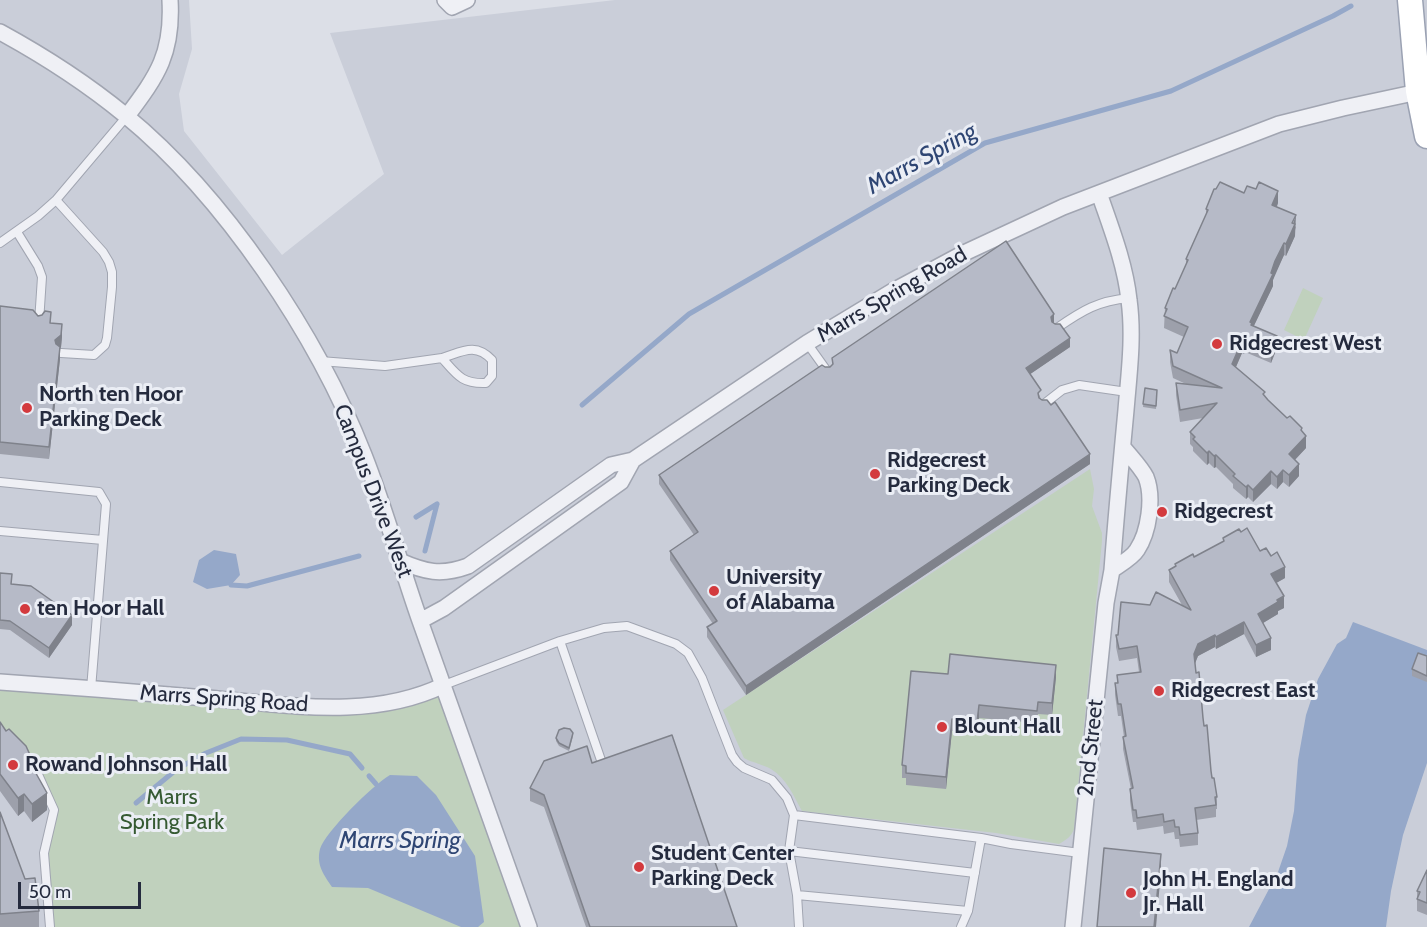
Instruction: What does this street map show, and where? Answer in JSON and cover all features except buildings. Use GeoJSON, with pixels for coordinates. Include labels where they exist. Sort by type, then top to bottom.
{"type":"FeatureCollection","features":[{"type":"Feature","properties":{"kind":"main road"},"geometry":{"type":"LineString","coordinates":[[1410,0],[1427,136]]}},
{"type":"Feature","properties":{"kind":"street"},"geometry":{"type":"LineString","coordinates":[[127,116],[156,75],[168,45],[170,0]]}},
{"type":"Feature","properties":{"kind":"street"},"geometry":{"type":"LineString","coordinates":[[445,0],[452,7],[467,0]]}},
{"type":"Feature","properties":{"kind":"street","name":"Campus Drive West"},"geometry":{"type":"LineString","coordinates":[[0,32],[90,87],[127,116],[183,169],[229,224],[273,286],[319,361],[364,456],[529,927]]}},
{"type":"Feature","properties":{"kind":"street","name":"Marrs Spring Road"},"geometry":{"type":"LineString","coordinates":[[400,561],[421,570],[441,573],[468,566],[611,465],[633,460],[807,343],[893,291],[962,254],[1099,193],[1279,124],[1423,90]]}},
{"type":"Feature","properties":{"kind":"street","name":"2nd Street"},"geometry":{"type":"LineString","coordinates":[[1073,927],[1106,603],[1112,570],[1131,353],[1129,298],[1122,264],[1099,193]]}},
{"type":"Feature","properties":{"kind":"street"},"geometry":{"type":"LineString","coordinates":[[1112,570],[1136,552],[1144,534],[1148,514],[1149,493],[1145,476],[1122,447]]}},
{"type":"Feature","properties":{"kind":"street"},"geometry":{"type":"LineString","coordinates":[[420,621],[444,608],[621,482],[633,460]]}},
{"type":"Feature","properties":{"kind":"street","name":"Marrs Spring Road"},"geometry":{"type":"LineString","coordinates":[[0,682],[341,708],[400,702],[424,695],[444,685]]}},
{"type":"Feature","properties":{"kind":"lane"},"geometry":{"type":"LineString","coordinates":[[0,243],[56,200],[127,116]]}},
{"type":"Feature","properties":{"kind":"lane"},"geometry":{"type":"LineString","coordinates":[[56,200],[103,252],[112,272],[105,345],[94,355],[60,353]]}},
{"type":"Feature","properties":{"kind":"lane"},"geometry":{"type":"LineString","coordinates":[[17,232],[42,277],[39,322]]}},
{"type":"Feature","properties":{"kind":"lane"},"geometry":{"type":"LineString","coordinates":[[1057,328],[1094,305],[1107,300],[1129,298]]}},
{"type":"Feature","properties":{"kind":"lane"},"geometry":{"type":"LineString","coordinates":[[807,343],[827,371]]}},
{"type":"Feature","properties":{"kind":"lane"},"geometry":{"type":"LineString","coordinates":[[319,361],[385,366],[442,358],[471,349],[484,351],[492,360],[492,376],[486,383],[471,384],[459,378],[442,358]]}},
{"type":"Feature","properties":{"kind":"lane"},"geometry":{"type":"LineString","coordinates":[[1044,404],[1062,390],[1079,385],[1127,392]]}},
{"type":"Feature","properties":{"kind":"lane"},"geometry":{"type":"LineString","coordinates":[[0,482],[99,492],[106,504],[91,689]]}},
{"type":"Feature","properties":{"kind":"lane"},"geometry":{"type":"LineString","coordinates":[[0,531],[103,540]]}},
{"type":"Feature","properties":{"kind":"lane"},"geometry":{"type":"LineString","coordinates":[[444,685],[560,641],[604,628],[627,626],[676,644],[688,653],[702,678],[732,755],[744,768],[772,780],[787,798],[794,815],[789,851],[797,895],[799,927]]}},
{"type":"Feature","properties":{"kind":"lane"},"geometry":{"type":"LineString","coordinates":[[560,641],[603,766]]}},
{"type":"Feature","properties":{"kind":"lane"},"geometry":{"type":"LineString","coordinates":[[25,753],[32,761],[54,810],[44,853],[50,927]]}},
{"type":"Feature","properties":{"kind":"lane"},"geometry":{"type":"LineString","coordinates":[[794,815],[981,838],[1080,853]]}},
{"type":"Feature","properties":{"kind":"lane"},"geometry":{"type":"LineString","coordinates":[[961,927],[968,911],[981,838]]}},
{"type":"Feature","properties":{"kind":"lane"},"geometry":{"type":"LineString","coordinates":[[789,851],[975,873]]}},
{"type":"Feature","properties":{"kind":"lane"},"geometry":{"type":"LineString","coordinates":[[797,895],[968,911]]}},
{"type":"Feature","properties":{"kind":"shaded area","name":"University of Alabama"},"geometry":{"type":"Polygon","coordinates":[[[0,0],[189,0],[192,49],[179,94],[184,131],[282,255],[384,174],[330,33],[615,0],[1427,0],[1427,927],[0,927],[0,0]]]}},
{"type":"Feature","properties":{"kind":"green space"},"geometry":{"type":"Polygon","coordinates":[[[1303,288],[1323,298],[1304,340],[1284,330],[1303,288]]]}},
{"type":"Feature","properties":{"kind":"green space"},"geometry":{"type":"Polygon","coordinates":[[[1090,469],[1094,489],[1092,506],[1102,533],[1102,541],[1074,829],[1068,838],[1059,844],[996,833],[802,811],[777,773],[744,758],[723,710],[1090,469]]]}},
{"type":"Feature","properties":{"kind":"green space","name":"Marrs Spring Park"},"geometry":{"type":"Polygon","coordinates":[[[0,682],[341,708],[444,685],[529,927],[50,927],[44,853],[54,810],[0,729],[0,682]]]}},
{"type":"Feature","properties":{"kind":"water"},"geometry":{"type":"Polygon","coordinates":[[[214,550],[236,554],[240,575],[231,585],[207,589],[193,582],[199,560],[214,550]]]}},
{"type":"Feature","properties":{"kind":"water"},"geometry":{"type":"Polygon","coordinates":[[[1353,622],[1427,650],[1427,763],[1403,835],[1386,927],[1249,927],[1278,872],[1287,846],[1294,811],[1298,760],[1306,715],[1318,679],[1337,644],[1346,638],[1353,622]]]}},
{"type":"Feature","properties":{"kind":"water","name":"Marrs Spring"},"geometry":{"type":"Polygon","coordinates":[[[390,775],[417,776],[436,795],[475,856],[484,922],[478,927],[461,927],[368,888],[332,887],[324,874],[319,855],[324,841],[351,809],[390,775]]]}},
{"type":"Feature","properties":{"kind":"waterway","name":"Marrs Spring"},"geometry":{"type":"LineString","coordinates":[[582,405],[689,314],[985,143],[1171,91],[1351,6]]}},
{"type":"Feature","properties":{"kind":"waterway"},"geometry":{"type":"LineString","coordinates":[[416,517],[437,504]]}},
{"type":"Feature","properties":{"kind":"waterway"},"geometry":{"type":"LineString","coordinates":[[425,551],[437,504]]}},
{"type":"Feature","properties":{"kind":"waterway"},"geometry":{"type":"LineString","coordinates":[[231,585],[247,586],[359,556]]}},
{"type":"Feature","properties":{"kind":"waterway"},"geometry":{"type":"LineString","coordinates":[[136,803],[177,769],[206,753],[241,739],[287,740],[350,754],[362,768]]}},
{"type":"Feature","properties":{"kind":"waterway","name":"Marrs Spring"},"geometry":{"type":"LineString","coordinates":[[369,776],[376,784]]}},
{"type":"Feature","properties":{"kind":"place","name":"Ridgecrest West"},"geometry":{"type":"Point","coordinates":[1217,344]}},
{"type":"Feature","properties":{"kind":"place","name":"North ten Hoor Parking Deck"},"geometry":{"type":"Point","coordinates":[27,408]}},
{"type":"Feature","properties":{"kind":"place","name":"Ridgecrest Parking Deck"},"geometry":{"type":"Point","coordinates":[875,474]}},
{"type":"Feature","properties":{"kind":"place","name":"Ridgecrest"},"geometry":{"type":"Point","coordinates":[1162,512]}},
{"type":"Feature","properties":{"kind":"place","name":"University of Alabama"},"geometry":{"type":"Point","coordinates":[714,591]}},
{"type":"Feature","properties":{"kind":"place","name":"ten Hoor Hall"},"geometry":{"type":"Point","coordinates":[25,609]}},
{"type":"Feature","properties":{"kind":"place","name":"Ridgecrest East"},"geometry":{"type":"Point","coordinates":[1159,691]}},
{"type":"Feature","properties":{"kind":"place","name":"Blount Hall"},"geometry":{"type":"Point","coordinates":[942,727]}},
{"type":"Feature","properties":{"kind":"place","name":"Rowand Johnson Hall"},"geometry":{"type":"Point","coordinates":[13,765]}},
{"type":"Feature","properties":{"kind":"place","name":"Student Center Parking Deck"},"geometry":{"type":"Point","coordinates":[639,867]}},
{"type":"Feature","properties":{"kind":"place","name":"John H. England Jr. Hall"},"geometry":{"type":"Point","coordinates":[1131,893]}}]}
